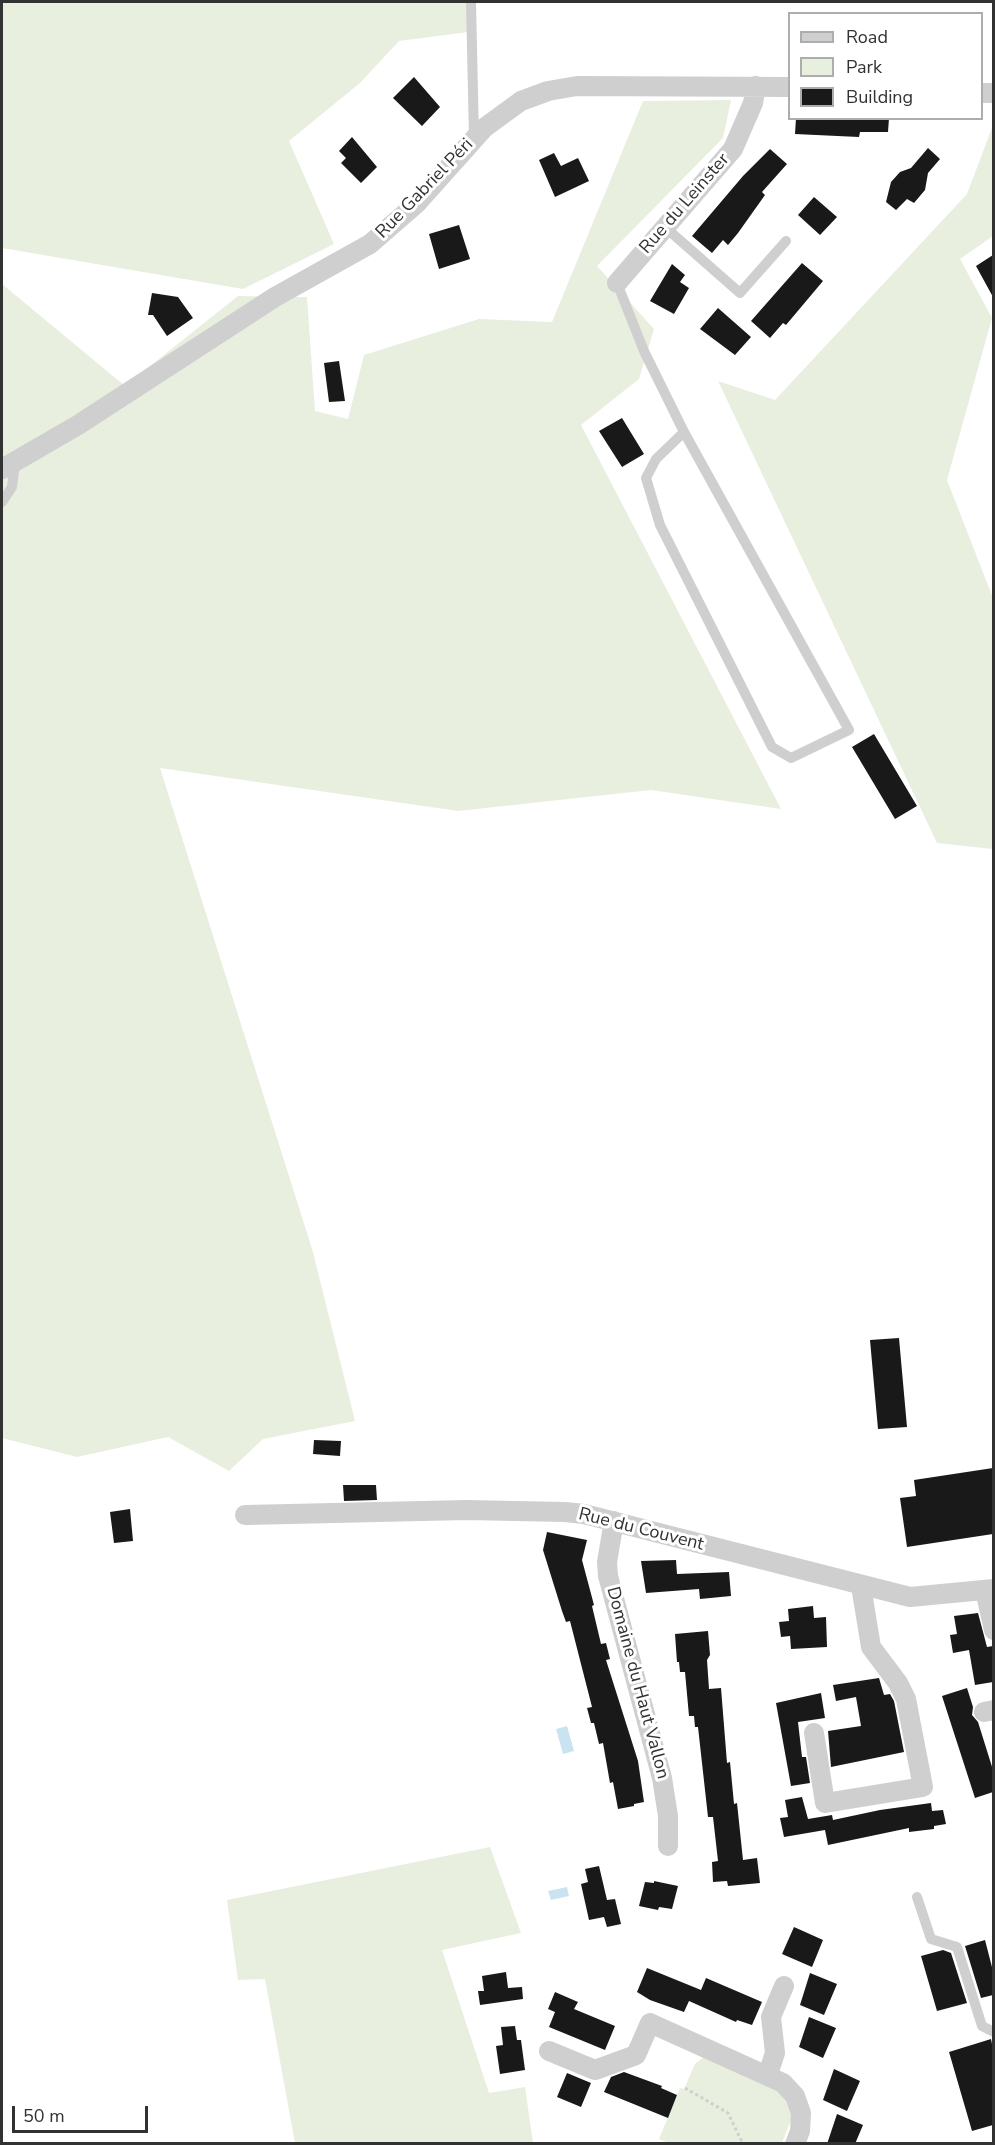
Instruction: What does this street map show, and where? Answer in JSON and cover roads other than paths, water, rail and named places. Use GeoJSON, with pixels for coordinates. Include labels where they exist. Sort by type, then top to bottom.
{"type":"FeatureCollection","features":[{"type":"Feature","properties":{"kind":"street","name":"Rue Gabriel Péri"},"geometry":{"type":"LineString","coordinates":[[8,466],[275,297],[370,244],[400,220],[474,139],[507,110],[521,101],[555,90],[577,86],[788,87]]}},
{"type":"Feature","properties":{"kind":"street","name":"Rue du Leinster"},"geometry":{"type":"LineString","coordinates":[[617,283],[733,149],[750,112],[756,86]]}},
{"type":"Feature","properties":{"kind":"street","name":"Rue du Couvent"},"geometry":{"type":"LineString","coordinates":[[245,1515],[544,1511],[584,1514],[861,1586],[922,1598],[989,1590]]}},
{"type":"Feature","properties":{"kind":"street","name":"Domaine du Haut Vallon"},"geometry":{"type":"LineString","coordinates":[[614,1521],[607,1562],[608,1576],[662,1778],[667,1805],[668,1846]]}},
{"type":"Feature","properties":{"kind":"street"},"geometry":{"type":"LineString","coordinates":[[813,1733],[825,1803],[923,1787],[906,1699],[898,1683],[871,1647],[861,1586]]}},
{"type":"Feature","properties":{"kind":"street"},"geometry":{"type":"LineString","coordinates":[[989,1590],[993,1630]]}},
{"type":"Feature","properties":{"kind":"street"},"geometry":{"type":"LineString","coordinates":[[768,2074],[775,2053],[771,2017],[784,1986]]}},
{"type":"Feature","properties":{"kind":"street"},"geometry":{"type":"LineString","coordinates":[[549,2051],[595,2070],[636,2055],[650,2023],[768,2074],[791,2090],[799,2103],[802,2121],[795,2144]]}},
{"type":"Feature","properties":{"kind":"lane"},"geometry":{"type":"LineString","coordinates":[[471,2],[474,139]]}},
{"type":"Feature","properties":{"kind":"lane"},"geometry":{"type":"LineString","coordinates":[[666,228],[740,293],[786,241]]}},
{"type":"Feature","properties":{"kind":"lane"},"geometry":{"type":"LineString","coordinates":[[617,283],[647,358],[684,432],[849,730],[791,758],[772,747],[660,525],[646,478],[656,459],[684,432]]}},
{"type":"Feature","properties":{"kind":"lane"},"geometry":{"type":"LineString","coordinates":[[2,502],[12,487],[8,466]]}},
{"type":"Feature","properties":{"kind":"lane"},"geometry":{"type":"LineString","coordinates":[[917,1898],[931,1939],[957,1947],[982,2026],[993,2032]]}},
{"type":"Feature","properties":{"kind":"water"},"geometry":{"type":"Polygon","coordinates":[[[567,1726],[574,1751],[563,1754],[556,1729],[567,1726]]]}},
{"type":"Feature","properties":{"kind":"water"},"geometry":{"type":"Polygon","coordinates":[[[567,1887],[569,1896],[551,1900],[548,1891],[567,1887]]]}}]}
